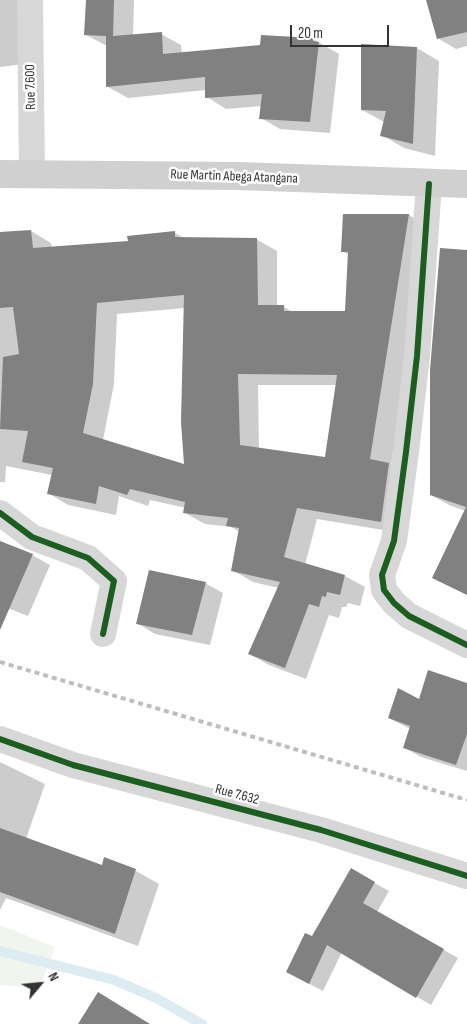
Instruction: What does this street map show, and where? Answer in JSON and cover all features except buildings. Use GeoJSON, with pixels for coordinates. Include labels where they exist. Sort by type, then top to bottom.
{"type":"FeatureCollection","features":[{"type":"Feature","properties":{"kind":"main road","name":"Rue Martin Abega Atangana"},"geometry":{"type":"LineString","coordinates":[[0,174],[238,176],[467,184]]}},
{"type":"Feature","properties":{"kind":"street","name":"Rue 7.600"},"geometry":{"type":"LineString","coordinates":[[30,0],[32,174]]}},
{"type":"Feature","properties":{"kind":"street"},"geometry":{"type":"LineString","coordinates":[[429,184],[416,366],[394,541],[382,575],[384,590],[409,616],[467,645]]}},
{"type":"Feature","properties":{"kind":"street"},"geometry":{"type":"LineString","coordinates":[[0,512],[32,537],[88,558],[114,581],[103,634]]}},
{"type":"Feature","properties":{"kind":"street","name":"Rue 7.632"},"geometry":{"type":"LineString","coordinates":[[0,739],[73,765],[321,830],[467,876]]}},
{"type":"Feature","properties":{"kind":"shaded area"},"geometry":{"type":"Polygon","coordinates":[[[0,925],[55,947],[39,989],[0,985],[0,925]]]}},
{"type":"Feature","properties":{"kind":"waterway"},"geometry":{"type":"LineString","coordinates":[[0,951],[114,980],[156,998],[202,1024]]}},
{"type":"Feature","properties":{"kind":"railway"},"geometry":{"type":"LineString","coordinates":[[0,662],[467,800]]}},
{"type":"Feature","properties":{"kind":"cycle path"},"geometry":{"type":"LineString","coordinates":[[429,184],[417,356],[406,452],[394,541],[382,575],[384,590],[394,603],[409,616],[467,645]]}},
{"type":"Feature","properties":{"kind":"cycle path"},"geometry":{"type":"LineString","coordinates":[[0,513],[32,537],[88,558],[114,581],[103,634]]}},
{"type":"Feature","properties":{"kind":"cycle path"},"geometry":{"type":"LineString","coordinates":[[0,739],[73,765],[321,830],[467,876]]}}]}
